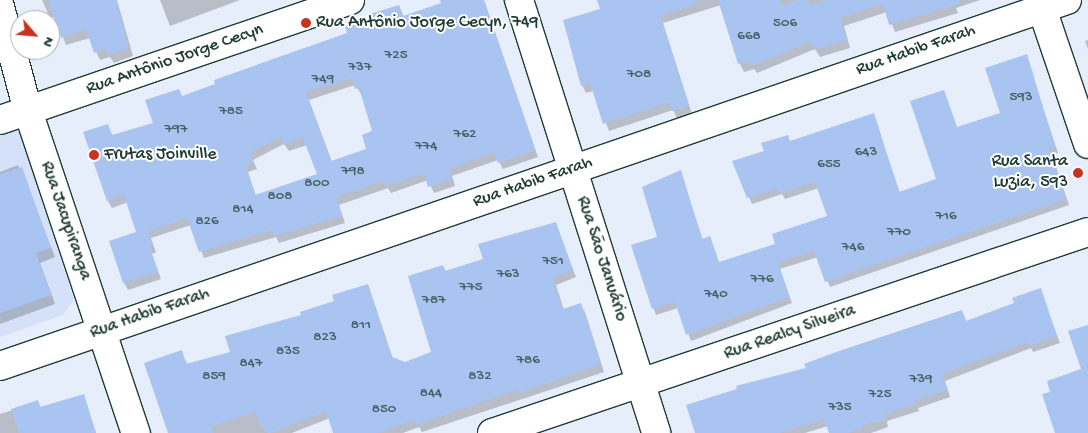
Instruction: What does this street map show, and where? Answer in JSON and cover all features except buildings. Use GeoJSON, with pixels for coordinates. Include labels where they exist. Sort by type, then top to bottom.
{"type":"FeatureCollection","features":[{"type":"Feature","properties":{"kind":"street","name":"Rua Antônio Jorge Cecyn"},"geometry":{"type":"LineString","coordinates":[[0,120],[350,0]]}},
{"type":"Feature","properties":{"kind":"street","name":"Rua São Januário"},"geometry":{"type":"LineString","coordinates":[[519,0],[656,433]]}},
{"type":"Feature","properties":{"kind":"street","name":"Rua Habib Farah"},"geometry":{"type":"LineString","coordinates":[[0,366],[1049,3]]}},
{"type":"Feature","properties":{"kind":"street"},"geometry":{"type":"LineString","coordinates":[[1049,3],[1088,144]]}},
{"type":"Feature","properties":{"kind":"street","name":"Rua Jacupiranga"},"geometry":{"type":"LineString","coordinates":[[0,7],[28,111],[136,433]]}},
{"type":"Feature","properties":{"kind":"street","name":"Rua Realcy Silveira"},"geometry":{"type":"LineString","coordinates":[[492,433],[1088,232]]}},
{"type":"Feature","properties":{"kind":"shaded area"},"geometry":{"type":"Polygon","coordinates":[[[10,130],[18,131],[23,139],[74,300],[63,315],[0,337],[0,133],[10,130]]]}},
{"type":"Feature","properties":{"kind":"place","name":"Rua Antônio Jorge Cecyn, 749"},"geometry":{"type":"Point","coordinates":[306,23]}},
{"type":"Feature","properties":{"kind":"place","name":"Frutas Joinville"},"geometry":{"type":"Point","coordinates":[94,155]}},
{"type":"Feature","properties":{"kind":"place","name":"Rua Santa Luzia, 593"},"geometry":{"type":"Point","coordinates":[1078,173]}}]}
